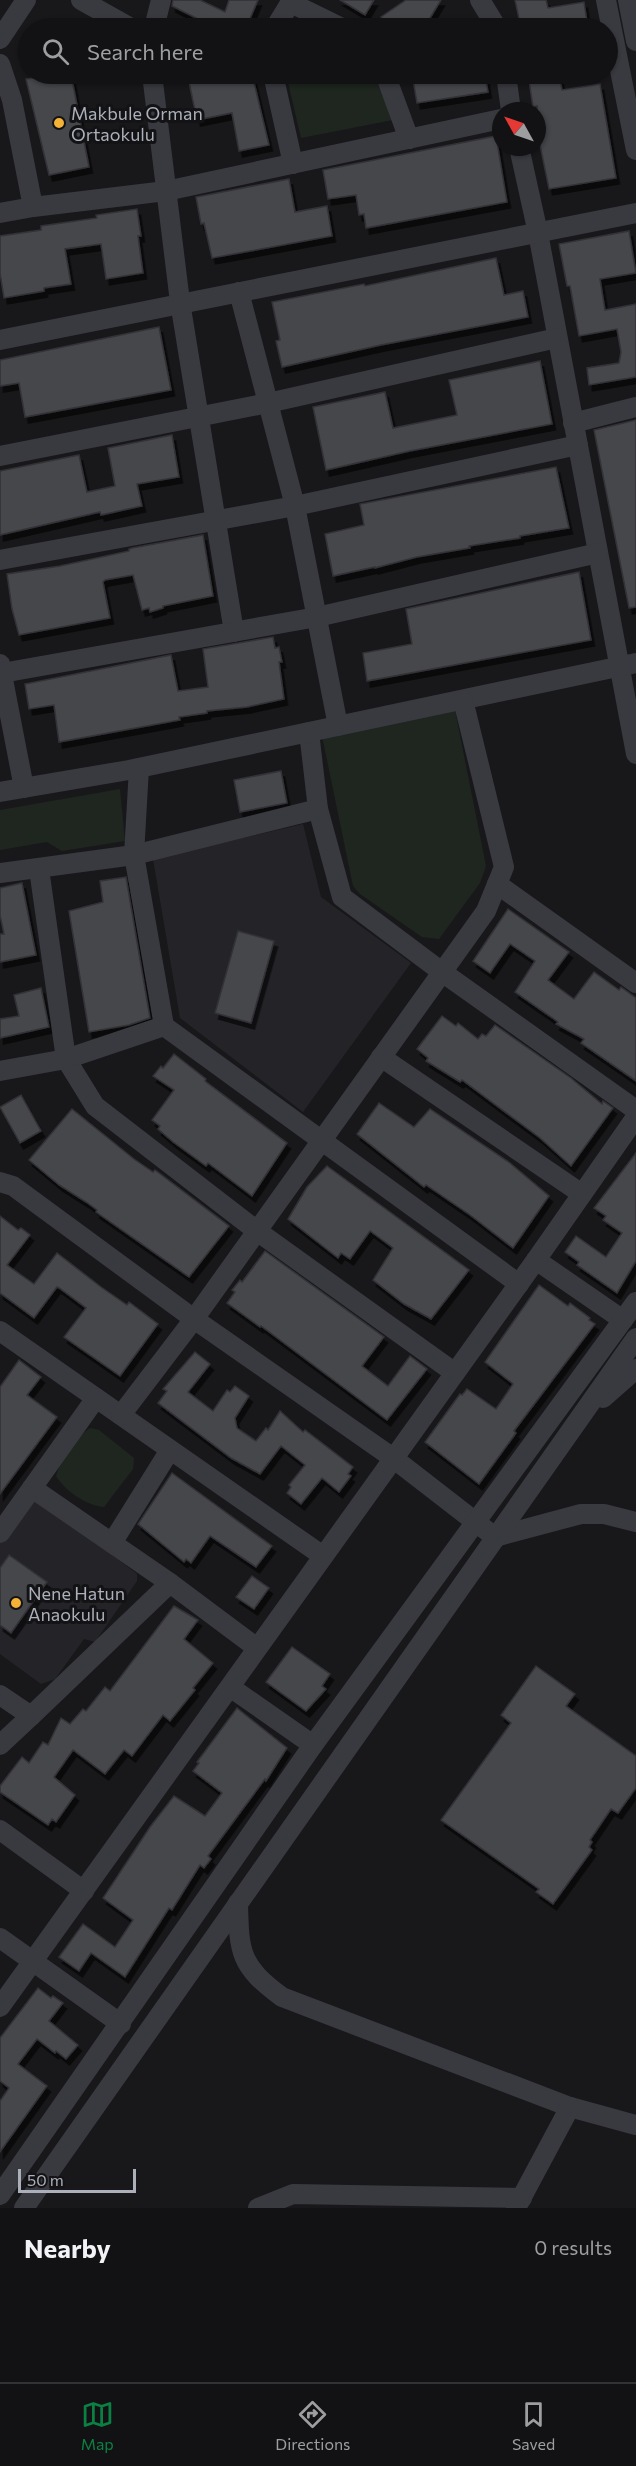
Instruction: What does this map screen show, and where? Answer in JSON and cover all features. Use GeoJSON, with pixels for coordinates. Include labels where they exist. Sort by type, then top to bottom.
{"type":"FeatureCollection","features":[{"type":"Feature","properties":{"kind":"street"},"geometry":{"type":"LineString","coordinates":[[0,39],[26,0]]}},
{"type":"Feature","properties":{"kind":"street"},"geometry":{"type":"LineString","coordinates":[[81,0],[113,18]]}},
{"type":"Feature","properties":{"kind":"street"},"geometry":{"type":"LineString","coordinates":[[156,18],[161,0]]}},
{"type":"Feature","properties":{"kind":"street"},"geometry":{"type":"LineString","coordinates":[[480,0],[491,18]]}},
{"type":"Feature","properties":{"kind":"street"},"geometry":{"type":"LineString","coordinates":[[606,0],[610,18]]}},
{"type":"Feature","properties":{"kind":"street"},"geometry":{"type":"LineString","coordinates":[[628,0],[636,41]]}},
{"type":"Feature","properties":{"kind":"street"},"geometry":{"type":"LineString","coordinates":[[280,18],[291,1],[323,18]]}},
{"type":"Feature","properties":{"kind":"street"},"geometry":{"type":"LineString","coordinates":[[618,60],[636,150]]}},
{"type":"Feature","properties":{"kind":"street"},"geometry":{"type":"LineString","coordinates":[[0,64],[12,100],[33,207]]}},
{"type":"Feature","properties":{"kind":"street"},"geometry":{"type":"LineString","coordinates":[[153,84],[180,302],[234,632]]}},
{"type":"Feature","properties":{"kind":"street"},"geometry":{"type":"LineString","coordinates":[[275,84],[293,164]]}},
{"type":"Feature","properties":{"kind":"street"},"geometry":{"type":"LineString","coordinates":[[389,84],[409,139]]}},
{"type":"Feature","properties":{"kind":"street"},"geometry":{"type":"LineString","coordinates":[[508,84],[510,102]]}},
{"type":"Feature","properties":{"kind":"street"},"geometry":{"type":"LineString","coordinates":[[0,213],[166,191],[492,121]]}},
{"type":"Feature","properties":{"kind":"street"},"geometry":{"type":"LineString","coordinates":[[521,156],[538,232],[598,553],[628,665],[636,754]]}},
{"type":"Feature","properties":{"kind":"street"},"geometry":{"type":"LineString","coordinates":[[0,340],[180,302],[636,213]]}},
{"type":"Feature","properties":{"kind":"street"},"geometry":{"type":"LineString","coordinates":[[239,292],[295,506],[338,726]]}},
{"type":"Feature","properties":{"kind":"street"},"geometry":{"type":"LineString","coordinates":[[0,456],[268,403],[557,338]]}},
{"type":"Feature","properties":{"kind":"street"},"geometry":{"type":"LineString","coordinates":[[573,423],[636,407]]}},
{"type":"Feature","properties":{"kind":"street"},"geometry":{"type":"LineString","coordinates":[[0,560],[295,506],[578,445]]}},
{"type":"Feature","properties":{"kind":"street"},"geometry":{"type":"LineString","coordinates":[[24,788],[1,668],[317,617],[598,553]]}},
{"type":"Feature","properties":{"kind":"street"},"geometry":{"type":"LineString","coordinates":[[0,792],[139,768],[628,665]]}},
{"type":"Feature","properties":{"kind":"street"},"geometry":{"type":"LineString","coordinates":[[121,1415],[257,1231],[486,910],[504,867],[463,700]]}},
{"type":"Feature","properties":{"kind":"street"},"geometry":{"type":"LineString","coordinates":[[309,732],[318,809],[342,897],[442,972],[636,1110]]}},
{"type":"Feature","properties":{"kind":"street"},"geometry":{"type":"LineString","coordinates":[[139,768],[134,855],[164,1026],[519,1284]]}},
{"type":"Feature","properties":{"kind":"street"},"geometry":{"type":"LineString","coordinates":[[0,873],[134,855],[318,809]]}},
{"type":"Feature","properties":{"kind":"street"},"geometry":{"type":"LineString","coordinates":[[39,869],[66,1059],[95,1106],[257,1231],[455,1372]]}},
{"type":"Feature","properties":{"kind":"street"},"geometry":{"type":"LineString","coordinates":[[497,884],[636,983]]}},
{"type":"Feature","properties":{"kind":"street"},"geometry":{"type":"LineString","coordinates":[[0,1071],[66,1059],[164,1026]]}},
{"type":"Feature","properties":{"kind":"street"},"geometry":{"type":"LineString","coordinates":[[381,1057],[582,1194]]}},
{"type":"Feature","properties":{"kind":"street"},"geometry":{"type":"LineString","coordinates":[[0,2007],[519,1284],[636,1117]]}},
{"type":"Feature","properties":{"kind":"street"},"geometry":{"type":"LineString","coordinates":[[0,1182],[13,1186],[194,1318],[393,1458],[495,1537]]}},
{"type":"Feature","properties":{"kind":"street"},"geometry":{"type":"LineString","coordinates":[[536,1260],[623,1320]]}},
{"type":"Feature","properties":{"kind":"street"},"geometry":{"type":"LineString","coordinates":[[0,2194],[121,2024],[313,1745],[636,1302]]}},
{"type":"Feature","properties":{"kind":"street"},"geometry":{"type":"LineString","coordinates":[[2,1338],[96,1398],[323,1556]]}},
{"type":"Feature","properties":{"kind":"street"},"geometry":{"type":"LineString","coordinates":[[24,2208],[636,1338]]}},
{"type":"Feature","properties":{"kind":"street"},"geometry":{"type":"LineString","coordinates":[[579,1419],[636,1369]]}},
{"type":"Feature","properties":{"kind":"street"},"geometry":{"type":"LineString","coordinates":[[0,1533],[96,1398]]}},
{"type":"Feature","properties":{"kind":"street"},"geometry":{"type":"LineString","coordinates":[[112,1543],[170,1450]]}},
{"type":"Feature","properties":{"kind":"street"},"geometry":{"type":"LineString","coordinates":[[32,1488],[170,1583],[257,1648]]}},
{"type":"Feature","properties":{"kind":"street"},"geometry":{"type":"LineString","coordinates":[[495,1537],[581,1514],[604,1514],[636,1522]]}},
{"type":"Feature","properties":{"kind":"street"},"geometry":{"type":"LineString","coordinates":[[0,1745],[170,1583]]}},
{"type":"Feature","properties":{"kind":"street"},"geometry":{"type":"LineString","coordinates":[[230,1687],[313,1745]]}},
{"type":"Feature","properties":{"kind":"street"},"geometry":{"type":"LineString","coordinates":[[0,1695],[31,1716]]}},
{"type":"Feature","properties":{"kind":"street"},"geometry":{"type":"LineString","coordinates":[[0,1830],[84,1891]]}},
{"type":"Feature","properties":{"kind":"street"},"geometry":{"type":"LineString","coordinates":[[238,1903],[238,1940],[245,1959],[259,1980],[282,1997],[570,2107],[636,2125]]}},
{"type":"Feature","properties":{"kind":"street"},"geometry":{"type":"LineString","coordinates":[[0,1938],[121,2024]]}},
{"type":"Feature","properties":{"kind":"street"},"geometry":{"type":"LineString","coordinates":[[258,2208],[293,2194],[519,2203],[570,2107]]}},
{"type":"Feature","properties":{"kind":"shaded area"},"geometry":{"type":"Polygon","coordinates":[[[288,84],[377,84],[393,120],[301,138],[288,84]]]}},
{"type":"Feature","properties":{"kind":"shaded area"},"geometry":{"type":"Polygon","coordinates":[[[455,710],[486,866],[480,883],[439,939],[422,937],[360,894],[353,886],[322,736],[455,710]]]}},
{"type":"Feature","properties":{"kind":"shaded area"},"geometry":{"type":"Polygon","coordinates":[[[120,789],[125,841],[62,851],[47,842],[0,850],[0,810],[120,789]]]}},
{"type":"Feature","properties":{"kind":"shaded area"},"geometry":{"type":"Polygon","coordinates":[[[303,824],[321,897],[411,963],[303,1112],[180,1018],[153,859],[303,824]]]}},
{"type":"Feature","properties":{"kind":"shaded area"},"geometry":{"type":"Polygon","coordinates":[[[90,1428],[99,1430],[134,1458],[133,1469],[104,1507],[77,1497],[56,1476],[69,1449],[90,1428]]]}},
{"type":"Feature","properties":{"kind":"shaded area"},"geometry":{"type":"Polygon","coordinates":[[[39,1498],[137,1574],[137,1581],[95,1642],[84,1639],[55,1679],[41,1684],[0,1654],[0,1541],[29,1500],[39,1498]]]}},
{"type":"Feature","properties":{"kind":"building"},"geometry":{"type":"Polygon","coordinates":[[[173,0],[200,0],[225,12],[229,0],[258,0],[250,18],[196,18],[172,6],[173,0]]]}},
{"type":"Feature","properties":{"kind":"building"},"geometry":{"type":"Polygon","coordinates":[[[340,0],[374,0],[365,15],[340,0]]]}},
{"type":"Feature","properties":{"kind":"building"},"geometry":{"type":"Polygon","coordinates":[[[406,0],[441,0],[430,18],[381,17],[406,0]]]}},
{"type":"Feature","properties":{"kind":"building"},"geometry":{"type":"Polygon","coordinates":[[[515,0],[546,0],[548,8],[584,2],[586,18],[519,18],[515,0]]]}},
{"type":"Feature","properties":{"kind":"building","name":"Makbule Orman Ortaokulu"},"geometry":{"type":"Polygon","coordinates":[[[27,84],[73,84],[89,167],[49,175],[27,84]]]}},
{"type":"Feature","properties":{"kind":"building"},"geometry":{"type":"Polygon","coordinates":[[[189,84],[254,84],[269,145],[239,151],[232,113],[197,120],[189,84]]]}},
{"type":"Feature","properties":{"kind":"building"},"geometry":{"type":"Polygon","coordinates":[[[414,84],[487,84],[488,92],[417,103],[414,84]]]}},
{"type":"Feature","properties":{"kind":"building"},"geometry":{"type":"Polygon","coordinates":[[[530,84],[561,84],[562,90],[600,84],[616,178],[549,189],[542,156],[546,156],[546,102],[532,102],[530,84]]]}},
{"type":"Feature","properties":{"kind":"building"},"geometry":{"type":"Polygon","coordinates":[[[492,137],[492,156],[499,156],[507,202],[366,228],[364,214],[359,215],[356,195],[328,199],[323,170],[492,137]]]}},
{"type":"Feature","properties":{"kind":"building"},"geometry":{"type":"Polygon","coordinates":[[[289,179],[295,212],[327,206],[332,236],[212,258],[204,223],[201,224],[196,197],[289,179]]]}},
{"type":"Feature","properties":{"kind":"building"},"geometry":{"type":"Polygon","coordinates":[[[137,209],[143,273],[106,279],[101,244],[65,249],[71,284],[4,298],[0,273],[0,236],[41,230],[41,226],[97,218],[96,215],[137,209]]]}},
{"type":"Feature","properties":{"kind":"building"},"geometry":{"type":"Polygon","coordinates":[[[629,231],[636,273],[600,279],[605,310],[636,304],[636,377],[589,385],[587,368],[619,363],[621,352],[617,329],[579,336],[570,286],[567,286],[559,244],[629,231]]]}},
{"type":"Feature","properties":{"kind":"building"},"geometry":{"type":"Polygon","coordinates":[[[496,258],[504,295],[523,291],[528,317],[381,345],[282,367],[276,341],[280,340],[272,302],[364,284],[365,286],[496,258]]]}},
{"type":"Feature","properties":{"kind":"building"},"geometry":{"type":"Polygon","coordinates":[[[159,327],[171,390],[25,417],[19,383],[0,386],[0,360],[159,327]]]}},
{"type":"Feature","properties":{"kind":"building"},"geometry":{"type":"Polygon","coordinates":[[[540,361],[552,424],[410,451],[326,470],[313,407],[385,392],[393,428],[457,415],[449,380],[540,361]]]}},
{"type":"Feature","properties":{"kind":"building"},"geometry":{"type":"Polygon","coordinates":[[[636,420],[636,607],[629,608],[594,430],[636,420]]]}},
{"type":"Feature","properties":{"kind":"building"},"geometry":{"type":"Polygon","coordinates":[[[172,435],[179,477],[137,484],[142,506],[101,515],[100,512],[0,535],[0,471],[79,455],[87,492],[115,486],[108,448],[172,435]]]}},
{"type":"Feature","properties":{"kind":"building"},"geometry":{"type":"Polygon","coordinates":[[[556,467],[569,528],[469,546],[470,548],[333,576],[325,534],[364,525],[360,504],[556,467]]]}},
{"type":"Feature","properties":{"kind":"building"},"geometry":{"type":"Polygon","coordinates":[[[203,535],[213,596],[163,606],[163,608],[150,612],[149,608],[142,610],[133,575],[105,580],[103,582],[110,618],[19,635],[12,609],[7,574],[60,566],[129,551],[132,548],[203,535]]]}},
{"type":"Feature","properties":{"kind":"building"},"geometry":{"type":"Polygon","coordinates":[[[579,572],[591,640],[367,681],[363,653],[412,644],[406,609],[579,572]]]}},
{"type":"Feature","properties":{"kind":"building"},"geometry":{"type":"Polygon","coordinates":[[[273,637],[275,648],[279,647],[282,662],[279,662],[284,699],[247,707],[207,711],[207,713],[179,717],[180,720],[59,742],[54,705],[29,709],[25,684],[171,655],[178,691],[208,687],[203,649],[273,637]]]}},
{"type":"Feature","properties":{"kind":"building"},"geometry":{"type":"Polygon","coordinates":[[[281,771],[287,803],[240,812],[234,780],[281,771]]]}},
{"type":"Feature","properties":{"kind":"building"},"geometry":{"type":"Polygon","coordinates":[[[126,877],[150,1018],[129,1025],[89,1032],[69,911],[103,902],[100,881],[126,877]]]}},
{"type":"Feature","properties":{"kind":"building"},"geometry":{"type":"Polygon","coordinates":[[[22,883],[36,955],[0,962],[0,934],[4,934],[0,915],[0,888],[22,883]]]}},
{"type":"Feature","properties":{"kind":"building"},"geometry":{"type":"Polygon","coordinates":[[[508,909],[569,952],[548,980],[574,999],[594,972],[619,990],[621,987],[636,998],[636,1081],[581,1043],[584,1039],[556,1024],[558,1022],[515,992],[535,961],[510,944],[490,973],[473,961],[508,909]]]}},
{"type":"Feature","properties":{"kind":"building"},"geometry":{"type":"Polygon","coordinates":[[[238,931],[274,941],[251,1023],[215,1013],[238,931]]]}},
{"type":"Feature","properties":{"kind":"building"},"geometry":{"type":"Polygon","coordinates":[[[41,988],[49,1027],[0,1038],[0,1019],[19,1016],[14,995],[41,988]]]}},
{"type":"Feature","properties":{"kind":"building"},"geometry":{"type":"Polygon","coordinates":[[[442,1016],[456,1026],[458,1023],[478,1039],[482,1034],[486,1036],[495,1025],[571,1078],[602,1104],[603,1101],[613,1108],[571,1166],[540,1138],[462,1080],[460,1082],[426,1061],[428,1058],[417,1049],[442,1016]]]}},
{"type":"Feature","properties":{"kind":"building"},"geometry":{"type":"Polygon","coordinates":[[[174,1054],[206,1079],[205,1081],[287,1143],[252,1196],[208,1163],[206,1166],[173,1142],[158,1129],[160,1126],[152,1120],[174,1090],[153,1076],[174,1054]]]}},
{"type":"Feature","properties":{"kind":"building"},"geometry":{"type":"Polygon","coordinates":[[[21,1095],[41,1131],[20,1143],[0,1107],[21,1095]]]}},
{"type":"Feature","properties":{"kind":"building"},"geometry":{"type":"Polygon","coordinates":[[[379,1103],[414,1127],[430,1109],[510,1163],[549,1196],[513,1248],[470,1215],[426,1185],[424,1187],[357,1134],[379,1103]]]}},
{"type":"Feature","properties":{"kind":"building"},"geometry":{"type":"Polygon","coordinates":[[[72,1109],[134,1159],[153,1172],[155,1170],[229,1226],[189,1277],[59,1185],[29,1160],[72,1109]]]}},
{"type":"Feature","properties":{"kind":"building"},"geometry":{"type":"Polygon","coordinates":[[[636,1153],[636,1261],[617,1293],[577,1265],[579,1262],[565,1252],[576,1236],[606,1257],[622,1233],[603,1220],[606,1216],[594,1208],[636,1153]]]}},
{"type":"Feature","properties":{"kind":"building"},"geometry":{"type":"Polygon","coordinates":[[[327,1166],[469,1270],[431,1319],[404,1304],[373,1280],[393,1248],[370,1231],[350,1259],[341,1253],[338,1258],[288,1219],[307,1187],[327,1166]]]}},
{"type":"Feature","properties":{"kind":"building"},"geometry":{"type":"Polygon","coordinates":[[[0,1216],[18,1230],[21,1228],[30,1235],[7,1265],[34,1284],[57,1253],[101,1287],[127,1305],[129,1302],[158,1324],[120,1376],[64,1337],[86,1308],[59,1288],[57,1287],[34,1318],[0,1293],[0,1216]]]}},
{"type":"Feature","properties":{"kind":"building"},"geometry":{"type":"Polygon","coordinates":[[[265,1251],[384,1337],[362,1366],[388,1386],[410,1356],[427,1369],[387,1420],[227,1303],[235,1292],[232,1290],[240,1280],[242,1282],[265,1251]]]}},
{"type":"Feature","properties":{"kind":"building"},"geometry":{"type":"Polygon","coordinates":[[[539,1285],[568,1306],[570,1303],[595,1324],[514,1431],[516,1433],[479,1484],[425,1442],[460,1394],[462,1395],[467,1389],[496,1409],[513,1384],[485,1362],[539,1285]]]}},
{"type":"Feature","properties":{"kind":"building"},"geometry":{"type":"Polygon","coordinates":[[[195,1352],[210,1364],[188,1392],[213,1411],[227,1390],[230,1392],[235,1386],[249,1396],[235,1418],[237,1428],[256,1441],[266,1428],[268,1430],[280,1411],[303,1432],[305,1430],[353,1467],[348,1474],[351,1476],[339,1492],[322,1478],[301,1504],[287,1493],[291,1487],[289,1485],[305,1465],[281,1446],[260,1474],[231,1458],[158,1403],[167,1391],[163,1389],[195,1352]]]}},
{"type":"Feature","properties":{"kind":"building"},"geometry":{"type":"Polygon","coordinates":[[[19,1360],[41,1377],[27,1395],[57,1417],[0,1494],[0,1387],[19,1360]]]}},
{"type":"Feature","properties":{"kind":"building"},"geometry":{"type":"Polygon","coordinates":[[[172,1473],[272,1546],[256,1567],[210,1536],[191,1563],[186,1559],[184,1562],[138,1524],[172,1473]]]}},
{"type":"Feature","properties":{"kind":"building","name":"Nene Hatun Anaokulu"},"geometry":{"type":"Polygon","coordinates":[[[9,1555],[47,1582],[11,1633],[0,1625],[0,1568],[9,1555]]]}},
{"type":"Feature","properties":{"kind":"building"},"geometry":{"type":"Polygon","coordinates":[[[252,1576],[269,1588],[254,1609],[236,1597],[252,1576]]]}},
{"type":"Feature","properties":{"kind":"building"},"geometry":{"type":"Polygon","coordinates":[[[174,1606],[198,1620],[184,1639],[213,1663],[170,1721],[163,1715],[132,1756],[124,1750],[105,1774],[73,1750],[54,1777],[75,1795],[56,1822],[52,1819],[48,1825],[0,1792],[0,1786],[22,1757],[29,1763],[43,1742],[48,1745],[61,1718],[70,1724],[83,1709],[86,1711],[105,1687],[110,1691],[174,1606]]]}},
{"type":"Feature","properties":{"kind":"building"},"geometry":{"type":"Polygon","coordinates":[[[292,1647],[330,1674],[322,1686],[326,1689],[306,1711],[266,1682],[292,1647]]]}},
{"type":"Feature","properties":{"kind":"building"},"geometry":{"type":"Polygon","coordinates":[[[536,1666],[575,1694],[566,1706],[636,1756],[636,1788],[618,1813],[611,1809],[590,1840],[592,1842],[589,1847],[592,1850],[553,1904],[536,1892],[539,1889],[441,1820],[511,1723],[501,1715],[536,1666]]]}},
{"type":"Feature","properties":{"kind":"building"},"geometry":{"type":"Polygon","coordinates":[[[237,1708],[287,1748],[266,1781],[265,1779],[208,1856],[211,1859],[204,1868],[200,1865],[172,1910],[169,1908],[125,1977],[91,1953],[79,1971],[59,1957],[83,1924],[115,1947],[133,1920],[103,1898],[150,1827],[174,1796],[205,1816],[222,1793],[193,1771],[199,1763],[197,1762],[237,1708]]]}},
{"type":"Feature","properties":{"kind":"building"},"geometry":{"type":"Polygon","coordinates":[[[38,1988],[51,1998],[53,1996],[63,2003],[49,2021],[78,2045],[66,2059],[37,2039],[18,2064],[47,2086],[0,2152],[0,2101],[9,2088],[0,2081],[0,2038],[38,1988]]]}},
{"type":"Feature","properties":{"kind":"place","name":"Makbule Orman Ortaokulu"},"geometry":{"type":"Point","coordinates":[59,123]}},
{"type":"Feature","properties":{"kind":"place","name":"Nene Hatun Anaokulu"},"geometry":{"type":"Point","coordinates":[16,1603]}}]}
